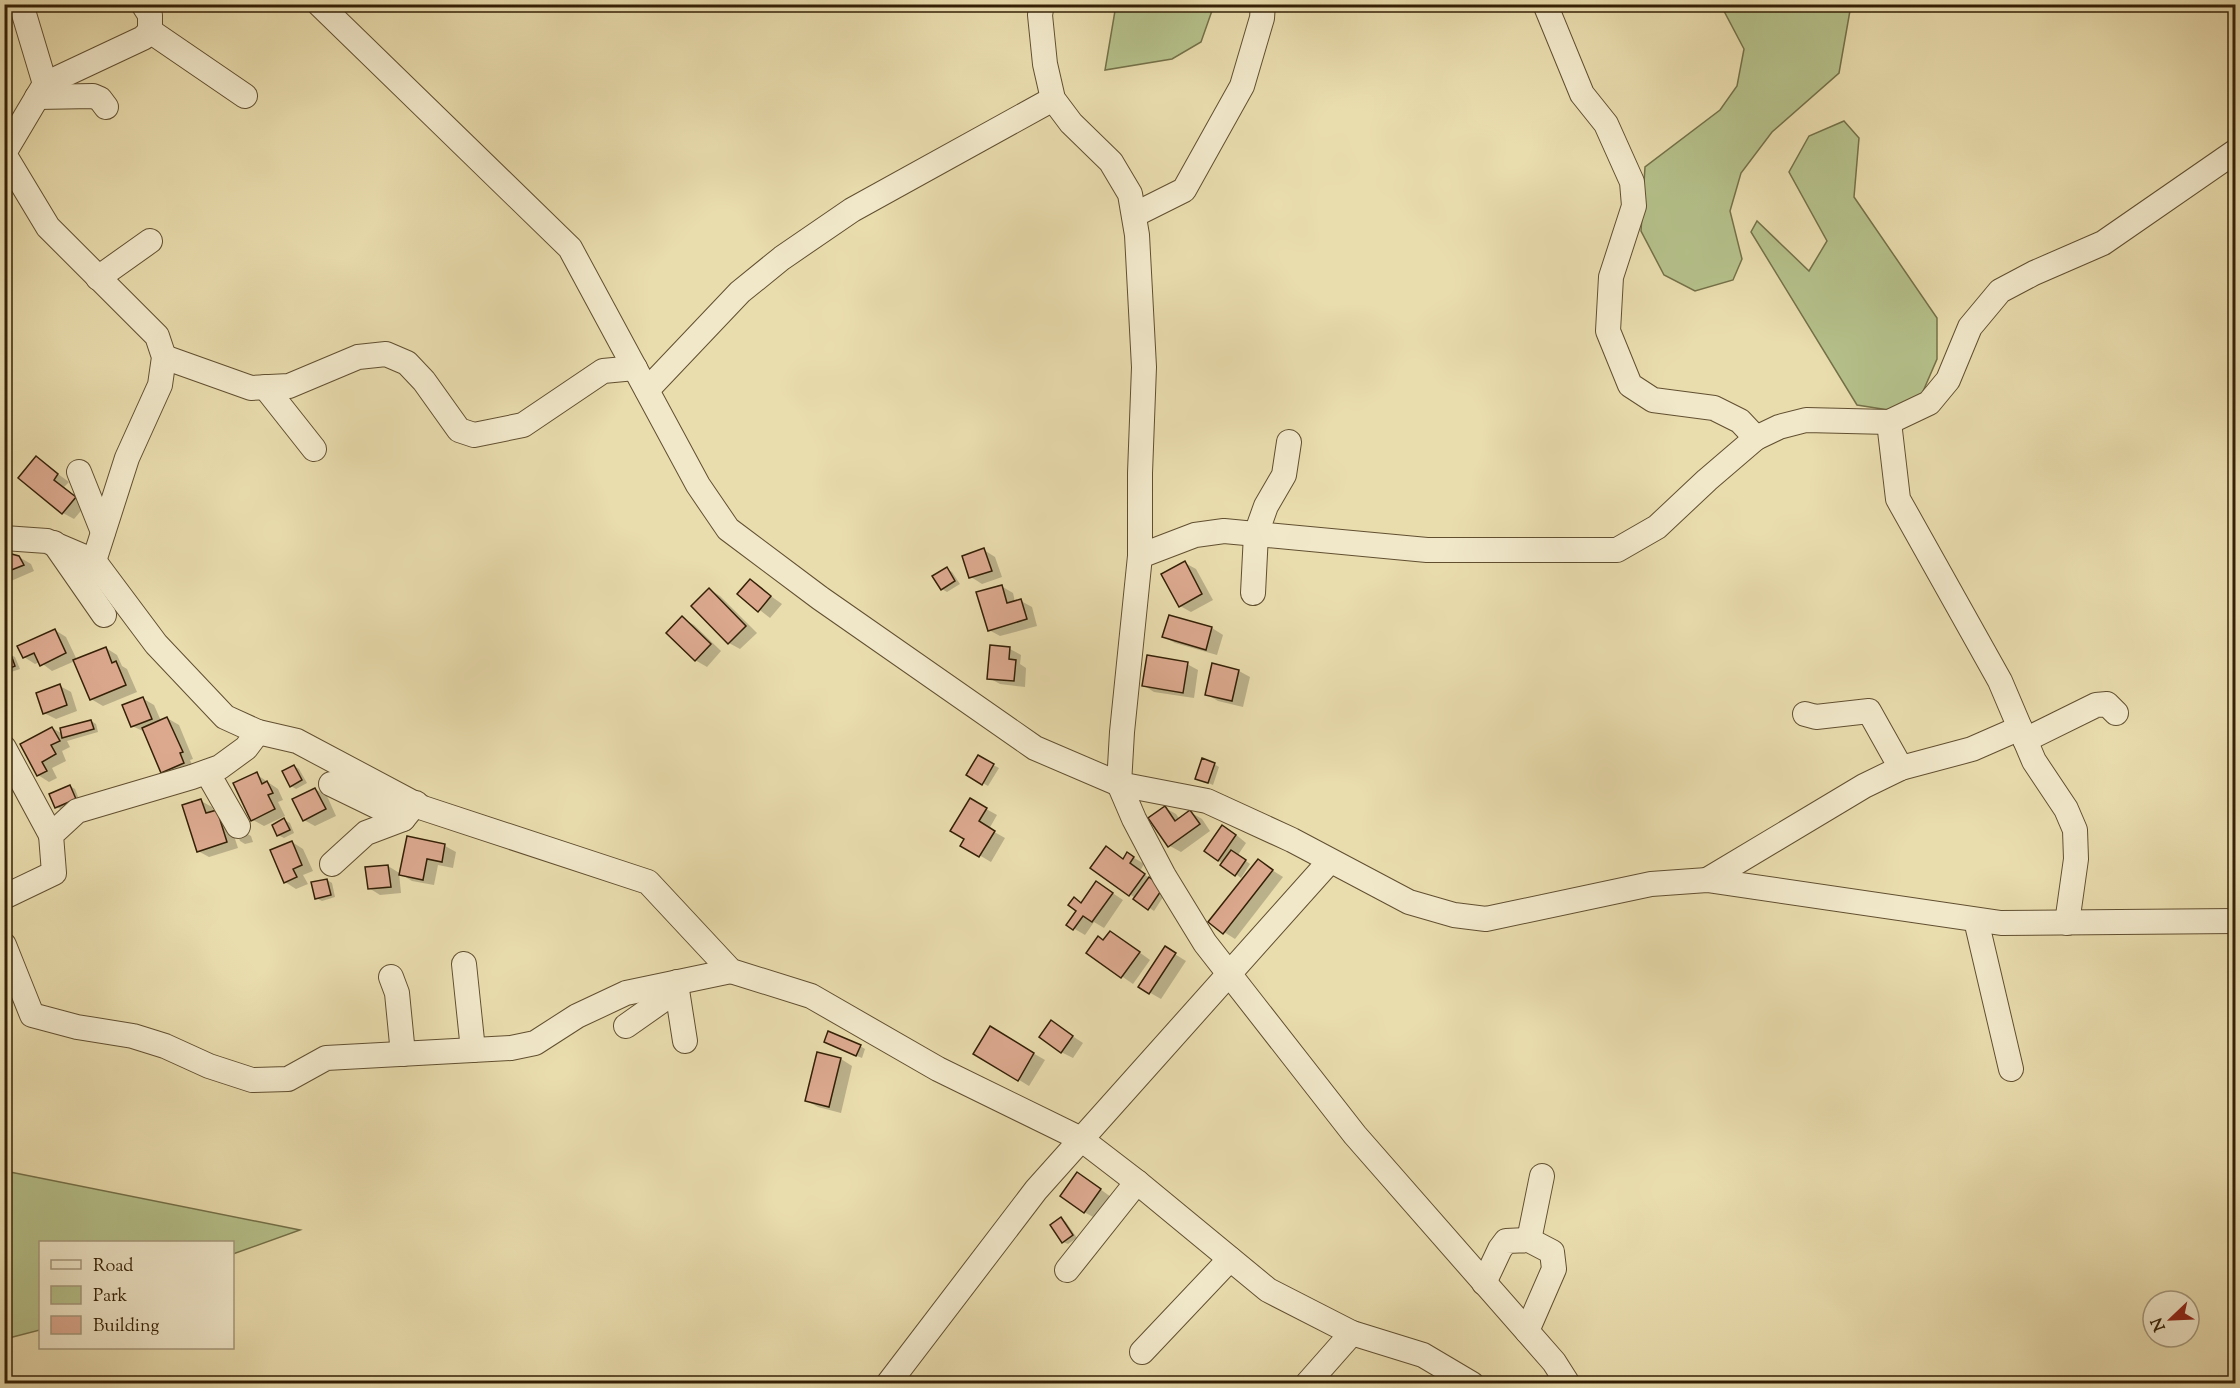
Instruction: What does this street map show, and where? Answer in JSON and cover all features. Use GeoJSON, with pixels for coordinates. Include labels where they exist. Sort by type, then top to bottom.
{"type":"FeatureCollection","features":[{"type":"Feature","properties":{"kind":"street"},"geometry":{"type":"LineString","coordinates":[[21,4],[41,90]]}},
{"type":"Feature","properties":{"kind":"street"},"geometry":{"type":"LineString","coordinates":[[94,561],[127,458],[160,385],[164,357],[156,336],[48,227],[4,153],[41,90],[143,38],[150,31],[150,15],[143,4]]}},
{"type":"Feature","properties":{"kind":"street"},"geometry":{"type":"LineString","coordinates":[[319,4],[570,248],[698,485],[728,529],[820,598],[1035,748],[1119,784],[1207,801],[1292,840],[1329,862],[1409,902],[1454,915],[1486,919],[1651,884],[1707,880],[2001,923],[2235,921]]}},
{"type":"Feature","properties":{"kind":"street"},"geometry":{"type":"LineString","coordinates":[[1042,4],[1040,15],[1045,64],[1053,99],[1071,123],[1111,162],[1130,194],[1137,235],[1144,367],[1140,556],[1119,784],[1134,819],[1164,876],[1205,943],[1355,1135],[1554,1362],[1568,1383]]}},
{"type":"Feature","properties":{"kind":"street"},"geometry":{"type":"LineString","coordinates":[[1134,215],[1185,190],[1242,86],[1262,18],[1263,4]]}},
{"type":"Feature","properties":{"kind":"street"},"geometry":{"type":"LineString","coordinates":[[1545,4],[1582,94],[1606,124],[1632,182],[1634,206],[1611,277],[1608,332],[1630,385],[1653,400],[1714,408],[1740,421],[1756,438]]}},
{"type":"Feature","properties":{"kind":"street"},"geometry":{"type":"LineString","coordinates":[[150,31],[245,96]]}},
{"type":"Feature","properties":{"kind":"street"},"geometry":{"type":"LineString","coordinates":[[41,90],[93,96],[100,99],[106,107]]}},
{"type":"Feature","properties":{"kind":"street"},"geometry":{"type":"LineString","coordinates":[[647,390],[740,292],[782,258],[852,210],[1053,99]]}},
{"type":"Feature","properties":{"kind":"street"},"geometry":{"type":"LineString","coordinates":[[1140,556],[1195,535],[1224,531],[1427,550],[1617,550],[1657,527],[1756,438],[1779,427],[1806,420],[1889,422],[1929,403],[1948,380],[1970,327],[2001,291],[2034,273],[2103,243],[2235,152]]}},
{"type":"Feature","properties":{"kind":"street"},"geometry":{"type":"LineString","coordinates":[[98,278],[150,242]]}},
{"type":"Feature","properties":{"kind":"street"},"geometry":{"type":"LineString","coordinates":[[164,357],[251,388],[289,386],[358,357],[386,354],[406,363],[424,381],[459,430],[474,435],[523,425],[603,371],[635,368]]}},
{"type":"Feature","properties":{"kind":"street"},"geometry":{"type":"LineString","coordinates":[[265,387],[314,449]]}},
{"type":"Feature","properties":{"kind":"street"},"geometry":{"type":"LineString","coordinates":[[1889,422],[1898,499],[2000,681],[2034,761],[2066,809],[2075,830],[2076,859],[2067,923]]}},
{"type":"Feature","properties":{"kind":"street"},"geometry":{"type":"LineString","coordinates":[[1253,593],[1256,534],[1266,506],[1284,476],[1289,442]]}},
{"type":"Feature","properties":{"kind":"street"},"geometry":{"type":"LineString","coordinates":[[79,472],[103,532]]}},
{"type":"Feature","properties":{"kind":"street"},"geometry":{"type":"LineString","coordinates":[[4,538],[47,540],[94,561],[156,644],[225,717],[258,732],[297,741],[410,811]]}},
{"type":"Feature","properties":{"kind":"street"},"geometry":{"type":"LineString","coordinates":[[54,543],[104,615]]}},
{"type":"Feature","properties":{"kind":"street"},"geometry":{"type":"LineString","coordinates":[[1707,880],[1864,786],[1900,768],[2023,734],[2096,705],[2107,704],[2116,713]]}},
{"type":"Feature","properties":{"kind":"street"},"geometry":{"type":"LineString","coordinates":[[1804,714],[1816,717],[1869,711],[1900,768]]}},
{"type":"Feature","properties":{"kind":"street"},"geometry":{"type":"LineString","coordinates":[[51,835],[77,811],[220,767],[246,748],[258,732]]}},
{"type":"Feature","properties":{"kind":"street"},"geometry":{"type":"LineString","coordinates":[[4,748],[51,835],[54,873],[4,897]]}},
{"type":"Feature","properties":{"kind":"street"},"geometry":{"type":"LineString","coordinates":[[207,772],[238,826]]}},
{"type":"Feature","properties":{"kind":"street"},"geometry":{"type":"LineString","coordinates":[[332,784],[410,811]]}},
{"type":"Feature","properties":{"kind":"street"},"geometry":{"type":"LineString","coordinates":[[332,864],[366,833],[410,811],[423,808],[648,882],[731,971],[811,996],[938,1070],[1081,1140],[1137,1182],[1268,1290],[1352,1334],[1423,1355],[1472,1383]]}},
{"type":"Feature","properties":{"kind":"street"},"geometry":{"type":"LineString","coordinates":[[888,1383],[1036,1190],[1329,862]]}},
{"type":"Feature","properties":{"kind":"street"},"geometry":{"type":"LineString","coordinates":[[1976,920],[2010,1069]]}},
{"type":"Feature","properties":{"kind":"street"},"geometry":{"type":"LineString","coordinates":[[4,945],[10,976],[32,1015],[77,1027],[132,1036],[165,1046],[209,1066],[252,1080],[288,1079],[326,1058],[511,1048],[535,1043],[577,1016],[626,993],[677,986],[731,971]]}},
{"type":"Feature","properties":{"kind":"street"},"geometry":{"type":"LineString","coordinates":[[464,964],[472,1050]]}},
{"type":"Feature","properties":{"kind":"street"},"geometry":{"type":"LineString","coordinates":[[391,977],[397,993],[403,1054]]}},
{"type":"Feature","properties":{"kind":"street"},"geometry":{"type":"LineString","coordinates":[[626,1026],[677,986]]}},
{"type":"Feature","properties":{"kind":"street"},"geometry":{"type":"LineString","coordinates":[[677,986],[685,1041]]}},
{"type":"Feature","properties":{"kind":"street"},"geometry":{"type":"LineString","coordinates":[[1529,1240],[1542,1176]]}},
{"type":"Feature","properties":{"kind":"street"},"geometry":{"type":"LineString","coordinates":[[1067,1270],[1137,1182]]}},
{"type":"Feature","properties":{"kind":"street"},"geometry":{"type":"LineString","coordinates":[[1484,1283],[1506,1241],[1529,1240],[1552,1252],[1554,1269],[1527,1331]]}},
{"type":"Feature","properties":{"kind":"street"},"geometry":{"type":"LineString","coordinates":[[1142,1352],[1230,1259]]}},
{"type":"Feature","properties":{"kind":"street"},"geometry":{"type":"LineString","coordinates":[[1307,1383],[1352,1334]]}},
{"type":"Feature","properties":{"kind":"green space"},"geometry":{"type":"Polygon","coordinates":[[[1116,4],[1214,5],[1201,42],[1172,59],[1105,70],[1116,4]]]}},
{"type":"Feature","properties":{"kind":"green space"},"geometry":{"type":"Polygon","coordinates":[[[1729,5],[1851,5],[1839,73],[1772,132],[1741,173],[1730,211],[1742,259],[1733,280],[1695,291],[1664,275],[1641,231],[1645,167],[1720,110],[1737,86],[1744,49],[1724,11],[1729,5]]]}},
{"type":"Feature","properties":{"kind":"green space"},"geometry":{"type":"Polygon","coordinates":[[[1844,121],[1859,138],[1854,197],[1937,318],[1937,359],[1921,396],[1895,411],[1857,405],[1751,232],[1757,221],[1809,271],[1827,241],[1789,172],[1809,136],[1844,121]]]}},
{"type":"Feature","properties":{"kind":"green space"},"geometry":{"type":"Polygon","coordinates":[[[5,1171],[300,1230],[234,1254],[234,1241],[39,1241],[39,1330],[5,1339],[5,1171]]]}},
{"type":"Feature","properties":{"kind":"building"},"geometry":{"type":"Polygon","coordinates":[[[36,456],[58,474],[54,480],[76,497],[62,514],[18,478],[36,456]]]}},
{"type":"Feature","properties":{"kind":"building"},"geometry":{"type":"Polygon","coordinates":[[[984,548],[992,571],[969,578],[962,556],[984,548]]]}},
{"type":"Feature","properties":{"kind":"building"},"geometry":{"type":"Polygon","coordinates":[[[4,552],[19,556],[24,565],[4,573],[4,552]]]}},
{"type":"Feature","properties":{"kind":"building"},"geometry":{"type":"Polygon","coordinates":[[[1185,561],[1202,594],[1179,607],[1161,574],[1185,561]]]}},
{"type":"Feature","properties":{"kind":"building"},"geometry":{"type":"Polygon","coordinates":[[[947,567],[955,581],[941,590],[932,576],[947,567]]]}},
{"type":"Feature","properties":{"kind":"building"},"geometry":{"type":"Polygon","coordinates":[[[750,579],[771,596],[758,612],[737,594],[750,579]]]}},
{"type":"Feature","properties":{"kind":"building"},"geometry":{"type":"Polygon","coordinates":[[[1002,585],[1007,603],[1021,599],[1027,619],[988,631],[976,592],[1002,585]]]}},
{"type":"Feature","properties":{"kind":"building"},"geometry":{"type":"Polygon","coordinates":[[[709,588],[746,626],[728,644],[691,606],[709,588]]]}},
{"type":"Feature","properties":{"kind":"building"},"geometry":{"type":"Polygon","coordinates":[[[1169,615],[1212,627],[1206,650],[1162,637],[1169,615]]]}},
{"type":"Feature","properties":{"kind":"building"},"geometry":{"type":"Polygon","coordinates":[[[682,616],[711,644],[695,661],[666,633],[682,616]]]}},
{"type":"Feature","properties":{"kind":"building"},"geometry":{"type":"Polygon","coordinates":[[[55,629],[66,653],[40,666],[34,653],[23,658],[17,646],[55,629]]]}},
{"type":"Feature","properties":{"kind":"building"},"geometry":{"type":"Polygon","coordinates":[[[990,645],[1010,647],[1009,659],[1016,660],[1014,681],[987,679],[990,645]]]}},
{"type":"Feature","properties":{"kind":"building"},"geometry":{"type":"Polygon","coordinates":[[[106,647],[112,663],[116,661],[126,685],[90,700],[73,660],[106,647]]]}},
{"type":"Feature","properties":{"kind":"building"},"geometry":{"type":"Polygon","coordinates":[[[10,652],[15,666],[5,670],[4,654],[10,652]]]}},
{"type":"Feature","properties":{"kind":"building"},"geometry":{"type":"Polygon","coordinates":[[[1147,655],[1188,662],[1183,693],[1142,686],[1147,655]]]}},
{"type":"Feature","properties":{"kind":"building"},"geometry":{"type":"Polygon","coordinates":[[[1212,663],[1239,670],[1232,701],[1205,695],[1212,663]]]}},
{"type":"Feature","properties":{"kind":"building"},"geometry":{"type":"Polygon","coordinates":[[[60,684],[67,705],[43,714],[36,693],[60,684]]]}},
{"type":"Feature","properties":{"kind":"building"},"geometry":{"type":"Polygon","coordinates":[[[143,697],[152,719],[131,727],[122,705],[143,697]]]}},
{"type":"Feature","properties":{"kind":"building"},"geometry":{"type":"Polygon","coordinates":[[[167,717],[183,752],[180,753],[184,763],[161,773],[142,728],[167,717]]]}},
{"type":"Feature","properties":{"kind":"building"},"geometry":{"type":"Polygon","coordinates":[[[91,720],[94,729],[62,738],[60,728],[91,720]]]}},
{"type":"Feature","properties":{"kind":"building"},"geometry":{"type":"Polygon","coordinates":[[[52,727],[60,741],[51,745],[56,754],[42,762],[47,771],[37,776],[20,744],[52,727]]]}},
{"type":"Feature","properties":{"kind":"building"},"geometry":{"type":"Polygon","coordinates":[[[978,755],[994,764],[982,785],[966,775],[978,755]]]}},
{"type":"Feature","properties":{"kind":"building"},"geometry":{"type":"Polygon","coordinates":[[[1202,758],[1215,763],[1208,783],[1195,779],[1202,758]]]}},
{"type":"Feature","properties":{"kind":"building"},"geometry":{"type":"Polygon","coordinates":[[[294,765],[302,780],[290,787],[282,771],[294,765]]]}},
{"type":"Feature","properties":{"kind":"building"},"geometry":{"type":"Polygon","coordinates":[[[257,772],[262,784],[267,781],[273,793],[268,795],[275,809],[251,821],[233,783],[257,772]]]}},
{"type":"Feature","properties":{"kind":"building"},"geometry":{"type":"Polygon","coordinates":[[[70,785],[76,799],[55,808],[49,794],[70,785]]]}},
{"type":"Feature","properties":{"kind":"building"},"geometry":{"type":"Polygon","coordinates":[[[315,788],[326,809],[303,821],[292,799],[315,788]]]}},
{"type":"Feature","properties":{"kind":"building"},"geometry":{"type":"Polygon","coordinates":[[[970,798],[987,808],[979,821],[995,831],[979,857],[960,846],[964,839],[950,831],[970,798]]]}},
{"type":"Feature","properties":{"kind":"building"},"geometry":{"type":"Polygon","coordinates":[[[201,799],[206,813],[217,810],[227,842],[197,852],[182,805],[201,799]]]}},
{"type":"Feature","properties":{"kind":"building"},"geometry":{"type":"Polygon","coordinates":[[[1165,806],[1175,821],[1190,810],[1200,824],[1168,847],[1148,818],[1165,806]]]}},
{"type":"Feature","properties":{"kind":"building"},"geometry":{"type":"Polygon","coordinates":[[[284,818],[290,830],[277,836],[272,825],[284,818]]]}},
{"type":"Feature","properties":{"kind":"building"},"geometry":{"type":"Polygon","coordinates":[[[1222,825],[1236,835],[1218,861],[1204,851],[1222,825]]]}},
{"type":"Feature","properties":{"kind":"building"},"geometry":{"type":"Polygon","coordinates":[[[407,836],[445,844],[442,862],[427,859],[423,880],[399,875],[407,836]]]}},
{"type":"Feature","properties":{"kind":"building"},"geometry":{"type":"Polygon","coordinates":[[[292,841],[302,865],[293,869],[297,877],[284,883],[270,850],[292,841]]]}},
{"type":"Feature","properties":{"kind":"building"},"geometry":{"type":"Polygon","coordinates":[[[1106,846],[1123,859],[1127,852],[1134,857],[1130,863],[1145,874],[1129,896],[1090,868],[1106,846]]]}},
{"type":"Feature","properties":{"kind":"building"},"geometry":{"type":"Polygon","coordinates":[[[1231,850],[1246,860],[1235,876],[1220,865],[1231,850]]]}},
{"type":"Feature","properties":{"kind":"building"},"geometry":{"type":"Polygon","coordinates":[[[1258,859],[1273,870],[1223,934],[1208,922],[1258,859]]]}},
{"type":"Feature","properties":{"kind":"building"},"geometry":{"type":"Polygon","coordinates":[[[388,865],[391,887],[368,889],[365,867],[388,865]]]}},
{"type":"Feature","properties":{"kind":"building"},"geometry":{"type":"Polygon","coordinates":[[[1149,877],[1163,888],[1148,910],[1133,899],[1149,877]]]}},
{"type":"Feature","properties":{"kind":"building"},"geometry":{"type":"Polygon","coordinates":[[[327,879],[331,895],[315,899],[311,882],[327,879]]]}},
{"type":"Feature","properties":{"kind":"building"},"geometry":{"type":"Polygon","coordinates":[[[1096,881],[1113,893],[1092,922],[1083,916],[1073,930],[1066,925],[1076,911],[1068,905],[1074,897],[1081,903],[1096,881]]]}},
{"type":"Feature","properties":{"kind":"building"},"geometry":{"type":"Polygon","coordinates":[[[1110,931],[1140,952],[1121,978],[1086,953],[1098,936],[1103,940],[1110,931]]]}},
{"type":"Feature","properties":{"kind":"building"},"geometry":{"type":"Polygon","coordinates":[[[1165,946],[1176,953],[1149,994],[1138,987],[1165,946]]]}},
{"type":"Feature","properties":{"kind":"building"},"geometry":{"type":"Polygon","coordinates":[[[1051,1020],[1073,1036],[1061,1053],[1039,1037],[1051,1020]]]}},
{"type":"Feature","properties":{"kind":"building"},"geometry":{"type":"Polygon","coordinates":[[[990,1026],[1034,1053],[1018,1081],[973,1054],[990,1026]]]}},
{"type":"Feature","properties":{"kind":"building"},"geometry":{"type":"Polygon","coordinates":[[[828,1031],[861,1045],[856,1056],[824,1042],[828,1031]]]}},
{"type":"Feature","properties":{"kind":"building"},"geometry":{"type":"Polygon","coordinates":[[[817,1052],[841,1058],[829,1107],[805,1101],[817,1052]]]}},
{"type":"Feature","properties":{"kind":"building"},"geometry":{"type":"Polygon","coordinates":[[[1077,1172],[1101,1189],[1084,1213],[1060,1196],[1077,1172]]]}},
{"type":"Feature","properties":{"kind":"building"},"geometry":{"type":"Polygon","coordinates":[[[1061,1217],[1073,1235],[1062,1243],[1050,1225],[1061,1217]]]}}]}
